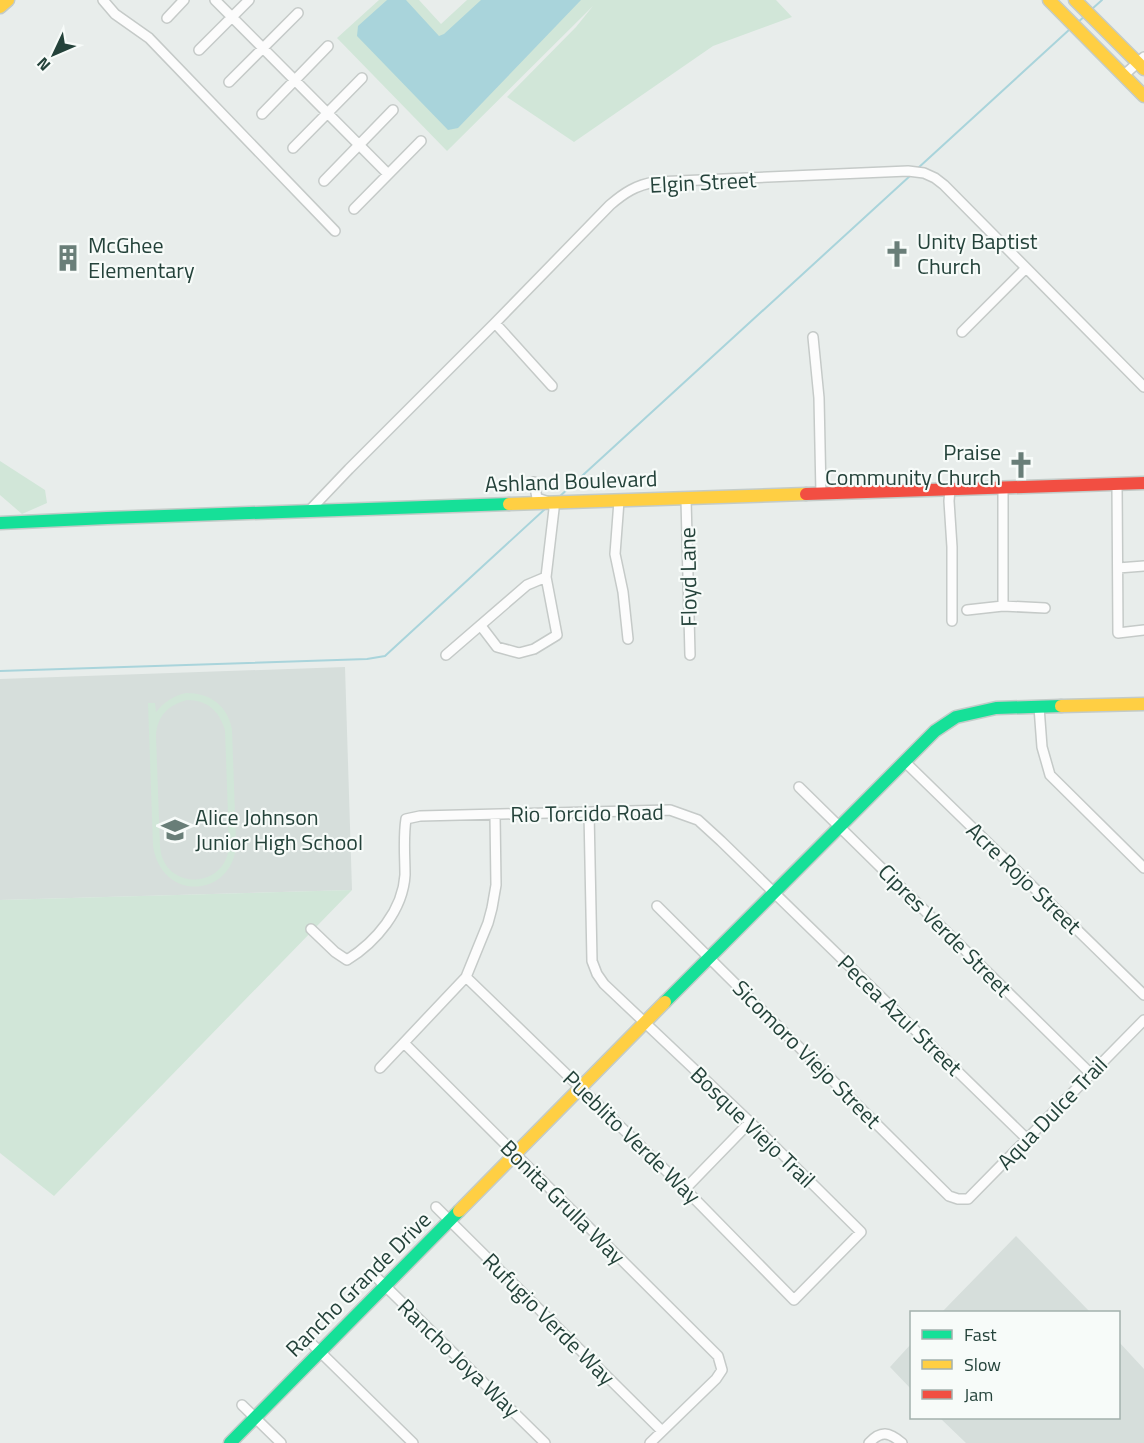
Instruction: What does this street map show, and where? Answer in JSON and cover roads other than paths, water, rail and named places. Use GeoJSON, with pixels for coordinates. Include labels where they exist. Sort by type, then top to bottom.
{"type":"FeatureCollection","features":[{"type":"Feature","properties":{"kind":"street"},"geometry":{"type":"LineString","coordinates":[[0,7],[8,0]]}},
{"type":"Feature","properties":{"kind":"street"},"geometry":{"type":"LineString","coordinates":[[102,0],[115,14],[149,38],[335,231]]}},
{"type":"Feature","properties":{"kind":"street"},"geometry":{"type":"LineString","coordinates":[[167,18],[184,0]]}},
{"type":"Feature","properties":{"kind":"street"},"geometry":{"type":"LineString","coordinates":[[214,0],[388,174]]}},
{"type":"Feature","properties":{"kind":"street"},"geometry":{"type":"LineString","coordinates":[[199,50],[249,0]]}},
{"type":"Feature","properties":{"kind":"street"},"geometry":{"type":"LineString","coordinates":[[1049,0],[1144,96]]}},
{"type":"Feature","properties":{"kind":"street"},"geometry":{"type":"LineString","coordinates":[[1077,2],[1142,63],[1124,75]]}},
{"type":"Feature","properties":{"kind":"street"},"geometry":{"type":"LineString","coordinates":[[230,81],[298,13]]}},
{"type":"Feature","properties":{"kind":"street"},"geometry":{"type":"LineString","coordinates":[[262,114],[328,46]]}},
{"type":"Feature","properties":{"kind":"street"},"geometry":{"type":"LineString","coordinates":[[293,148],[362,78]]}},
{"type":"Feature","properties":{"kind":"street"},"geometry":{"type":"LineString","coordinates":[[324,181],[393,110]]}},
{"type":"Feature","properties":{"kind":"street"},"geometry":{"type":"LineString","coordinates":[[354,209],[421,141]]}},
{"type":"Feature","properties":{"kind":"street","name":"Elgin Street"},"geometry":{"type":"LineString","coordinates":[[309,511],[610,205],[633,188],[655,182],[898,171],[924,173],[944,185],[1144,387]]}},
{"type":"Feature","properties":{"kind":"street"},"geometry":{"type":"LineString","coordinates":[[962,332],[1026,268]]}},
{"type":"Feature","properties":{"kind":"street"},"geometry":{"type":"LineString","coordinates":[[495,323],[552,386]]}},
{"type":"Feature","properties":{"kind":"street"},"geometry":{"type":"LineString","coordinates":[[813,337],[819,398],[821,494]]}},
{"type":"Feature","properties":{"kind":"street"},"geometry":{"type":"LineString","coordinates":[[481,626],[497,647],[519,653],[534,649],[557,635],[546,577],[554,509],[552,503],[537,498],[534,482]]}},
{"type":"Feature","properties":{"kind":"street","name":"Ashland Boulevard"},"geometry":{"type":"LineString","coordinates":[[0,523],[1144,483]]}},
{"type":"Feature","properties":{"kind":"street"},"geometry":{"type":"LineString","coordinates":[[1118,484],[1119,633],[1144,630]]}},
{"type":"Feature","properties":{"kind":"street"},"geometry":{"type":"LineString","coordinates":[[1003,488],[1003,606]]}},
{"type":"Feature","properties":{"kind":"street"},"geometry":{"type":"LineString","coordinates":[[950,489],[952,621]]}},
{"type":"Feature","properties":{"kind":"street","name":"Floyd Lane"},"geometry":{"type":"LineString","coordinates":[[686,498],[690,656]]}},
{"type":"Feature","properties":{"kind":"street"},"geometry":{"type":"LineString","coordinates":[[618,501],[615,554],[623,592],[628,639]]}},
{"type":"Feature","properties":{"kind":"street"},"geometry":{"type":"LineString","coordinates":[[1118,568],[1144,566]]}},
{"type":"Feature","properties":{"kind":"street"},"geometry":{"type":"LineString","coordinates":[[446,655],[527,585],[546,577]]}},
{"type":"Feature","properties":{"kind":"street"},"geometry":{"type":"LineString","coordinates":[[967,610],[1003,606],[1045,608]]}},
{"type":"Feature","properties":{"kind":"street","name":"Rancho Grande Drive"},"geometry":{"type":"LineString","coordinates":[[230,1443],[935,731],[956,717],[996,708],[1144,704]]}},
{"type":"Feature","properties":{"kind":"street"},"geometry":{"type":"LineString","coordinates":[[1039,707],[1042,747],[1050,775],[1144,868]]}},
{"type":"Feature","properties":{"kind":"street","name":"Acre Rojo Street"},"geometry":{"type":"LineString","coordinates":[[904,761],[1144,995]]}},
{"type":"Feature","properties":{"kind":"street","name":"Cipres Verde Street"},"geometry":{"type":"LineString","coordinates":[[799,787],[1091,1074]]}},
{"type":"Feature","properties":{"kind":"street","name":"Rio Torcido Road"},"geometry":{"type":"LineString","coordinates":[[311,929],[347,960],[358,953],[380,931],[391,917],[404,884],[403,834],[406,819],[420,816],[670,810],[698,820],[774,892]]}},
{"type":"Feature","properties":{"kind":"street","name":"Bosque Viejo Trail"},"geometry":{"type":"LineString","coordinates":[[589,812],[592,961],[603,984],[750,1122],[861,1232],[794,1300]]}},
{"type":"Feature","properties":{"kind":"street"},"geometry":{"type":"LineString","coordinates":[[380,1068],[466,977],[492,908],[496,885],[495,815]]}},
{"type":"Feature","properties":{"kind":"street","name":"Pecea Azul Street"},"geometry":{"type":"LineString","coordinates":[[774,892],[1027,1139]]}},
{"type":"Feature","properties":{"kind":"street","name":"Sicomoro Viejo Street"},"geometry":{"type":"LineString","coordinates":[[657,906],[949,1196],[958,1199]]}},
{"type":"Feature","properties":{"kind":"street","name":"Pueblito Verde Way"},"geometry":{"type":"LineString","coordinates":[[466,977],[685,1189],[794,1300]]}},
{"type":"Feature","properties":{"kind":"street","name":"Aqua Dulce Trail"},"geometry":{"type":"LineString","coordinates":[[958,1199],[968,1199],[1144,1020]]}},
{"type":"Feature","properties":{"kind":"street","name":"Bonita Grulla Way"},"geometry":{"type":"LineString","coordinates":[[404,1043],[718,1356],[722,1370],[716,1379],[662,1431]]}},
{"type":"Feature","properties":{"kind":"street"},"geometry":{"type":"LineString","coordinates":[[685,1189],[750,1122]]}},
{"type":"Feature","properties":{"kind":"street","name":"Rufugio Verde Way"},"geometry":{"type":"LineString","coordinates":[[436,1207],[662,1431]]}},
{"type":"Feature","properties":{"kind":"street","name":"Rancho Joya Way"},"geometry":{"type":"LineString","coordinates":[[372,1273],[545,1443]]}},
{"type":"Feature","properties":{"kind":"street"},"geometry":{"type":"LineString","coordinates":[[308,1340],[413,1443]]}},
{"type":"Feature","properties":{"kind":"street"},"geometry":{"type":"LineString","coordinates":[[242,1405],[282,1443]]}},
{"type":"Feature","properties":{"kind":"street"},"geometry":{"type":"LineString","coordinates":[[650,1443],[662,1431]]}},
{"type":"Feature","properties":{"kind":"street"},"geometry":{"type":"LineString","coordinates":[[869,1443],[883,1433],[892,1435],[903,1443]]}},
{"type":"Feature","properties":{"kind":"water"},"geometry":{"type":"Polygon","coordinates":[[[387,0],[406,0],[439,36],[481,0],[581,0],[458,128],[448,130],[357,36],[358,26],[387,0]]]}},
{"type":"Feature","properties":{"kind":"waterway"},"geometry":{"type":"LineString","coordinates":[[1092,9],[1102,0]]}},
{"type":"Feature","properties":{"kind":"waterway"},"geometry":{"type":"LineString","coordinates":[[1077,23],[1086,15]]}},
{"type":"Feature","properties":{"kind":"waterway"},"geometry":{"type":"LineString","coordinates":[[917,169],[1070,29]]}},
{"type":"Feature","properties":{"kind":"waterway"},"geometry":{"type":"LineString","coordinates":[[559,497],[911,175]]}},
{"type":"Feature","properties":{"kind":"waterway"},"geometry":{"type":"LineString","coordinates":[[0,671],[367,659],[385,656],[545,509]]}},
{"type":"Feature","properties":{"kind":"place","name":"Unity Baptist Church"},"geometry":{"type":"Point","coordinates":[897,254]}},
{"type":"Feature","properties":{"kind":"place","name":"McGhee Elementary"},"geometry":{"type":"Point","coordinates":[68,258]}},
{"type":"Feature","properties":{"kind":"place","name":"Praise Community Church"},"geometry":{"type":"Point","coordinates":[1021,465]}},
{"type":"Feature","properties":{"kind":"place","name":"Alice Johnson Junior High School"},"geometry":{"type":"Point","coordinates":[175,830]}}]}
